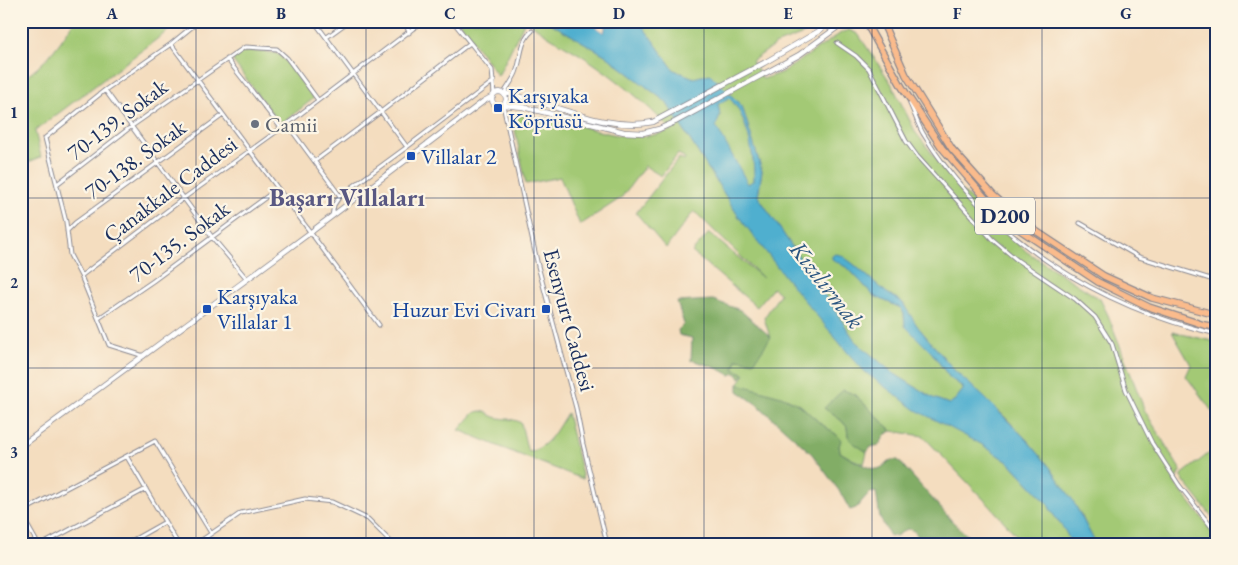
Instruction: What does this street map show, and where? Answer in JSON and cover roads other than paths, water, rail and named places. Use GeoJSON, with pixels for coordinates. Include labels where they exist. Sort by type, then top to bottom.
{"type":"FeatureCollection","features":[{"type":"Feature","properties":{"kind":"highway","name":"D200"},"geometry":{"type":"LineString","coordinates":[[865,21],[902,88],[942,148],[988,200],[1020,230],[1098,282],[1141,303],[1204,325],[1217,327]]}},
{"type":"Feature","properties":{"kind":"highway","name":"D200"},"geometry":{"type":"LineString","coordinates":[[884,23],[906,74],[952,149],[993,195],[1027,225],[1112,279],[1152,298],[1217,315]]}},
{"type":"Feature","properties":{"kind":"street"},"geometry":{"type":"LineString","coordinates":[[144,356],[109,346],[81,276],[70,255],[68,231],[45,138],[105,90],[171,44],[200,21]]}},
{"type":"Feature","properties":{"kind":"street"},"geometry":{"type":"LineString","coordinates":[[314,21],[382,111],[407,147],[410,158]]}},
{"type":"Feature","properties":{"kind":"street"},"geometry":{"type":"LineString","coordinates":[[327,37],[350,21]]}},
{"type":"Feature","properties":{"kind":"street"},"geometry":{"type":"LineString","coordinates":[[405,21],[408,33]]}},
{"type":"Feature","properties":{"kind":"street","name":"Çanakkale Caddesi"},"geometry":{"type":"LineString","coordinates":[[81,276],[423,21]]}},
{"type":"Feature","properties":{"kind":"street"},"geometry":{"type":"LineString","coordinates":[[446,21],[455,24],[492,70],[494,80],[493,102],[495,105],[523,107],[624,132],[643,133],[675,122],[799,55],[845,23],[854,22],[868,28]]}},
{"type":"Feature","properties":{"kind":"street"},"geometry":{"type":"LineString","coordinates":[[21,446],[332,217],[493,95],[499,92],[504,93],[585,116],[624,124],[638,125],[653,122],[764,63],[820,31],[831,21]]}},
{"type":"Feature","properties":{"kind":"street"},"geometry":{"type":"LineString","coordinates":[[504,93],[515,75],[522,48],[532,31]]}},
{"type":"Feature","properties":{"kind":"street"},"geometry":{"type":"LineString","coordinates":[[315,161],[470,42]]}},
{"type":"Feature","properties":{"kind":"street"},"geometry":{"type":"LineString","coordinates":[[837,42],[856,56],[869,69],[906,141],[917,156],[992,239],[1017,260],[1075,299],[1095,316],[1112,344],[1126,390],[1152,443],[1179,485],[1217,534]]}},
{"type":"Feature","properties":{"kind":"street"},"geometry":{"type":"LineString","coordinates":[[171,44],[379,325]]}},
{"type":"Feature","properties":{"kind":"street","name":"70-139. Sokak"},"geometry":{"type":"LineString","coordinates":[[57,184],[196,79],[245,47],[277,49],[287,58],[318,100]]}},
{"type":"Feature","properties":{"kind":"street"},"geometry":{"type":"LineString","coordinates":[[227,59],[281,128]]}},
{"type":"Feature","properties":{"kind":"street"},"geometry":{"type":"LineString","coordinates":[[332,217],[334,205],[340,196],[494,80]]}},
{"type":"Feature","properties":{"kind":"street"},"geometry":{"type":"LineString","coordinates":[[902,88],[923,133],[938,156],[988,213],[1018,238],[1052,264],[1100,292],[1160,318],[1193,329],[1217,334]]}},
{"type":"Feature","properties":{"kind":"street"},"geometry":{"type":"LineString","coordinates":[[105,90],[212,237],[247,280]]}},
{"type":"Feature","properties":{"kind":"street"},"geometry":{"type":"LineString","coordinates":[[503,105],[507,100],[504,93]]}},
{"type":"Feature","properties":{"kind":"street","name":"Esenyurt Caddesi"},"geometry":{"type":"LineString","coordinates":[[503,105],[538,266],[576,408],[607,544]]}},
{"type":"Feature","properties":{"kind":"street","name":"70-138. Sokak"},"geometry":{"type":"LineString","coordinates":[[68,231],[75,223],[223,115]]}},
{"type":"Feature","properties":{"kind":"street"},"geometry":{"type":"LineString","coordinates":[[287,124],[340,196]]}},
{"type":"Feature","properties":{"kind":"street"},"geometry":{"type":"LineString","coordinates":[[407,147],[416,153]]}},
{"type":"Feature","properties":{"kind":"street","name":"70-135. Sokak"},"geometry":{"type":"LineString","coordinates":[[99,318],[118,306],[277,188]]}},
{"type":"Feature","properties":{"kind":"street"},"geometry":{"type":"LineString","coordinates":[[1080,223],[1139,257],[1217,281]]}},
{"type":"Feature","properties":{"kind":"street"},"geometry":{"type":"LineString","coordinates":[[38,544],[21,513],[155,442],[211,533]]}},
{"type":"Feature","properties":{"kind":"street"},"geometry":{"type":"LineString","coordinates":[[128,457],[178,544]]}},
{"type":"Feature","properties":{"kind":"street"},"geometry":{"type":"LineString","coordinates":[[43,544],[146,489]]}},
{"type":"Feature","properties":{"kind":"street"},"geometry":{"type":"LineString","coordinates":[[196,544],[241,513],[305,499],[332,502],[368,518],[394,544]]}},
{"type":"Feature","properties":{"kind":"street"},"geometry":{"type":"LineString","coordinates":[[126,544],[165,522]]}},
{"type":"Feature","properties":{"kind":"water","name":"Kızılırmak"},"geometry":{"type":"Polygon","coordinates":[[[547,21],[588,21],[604,33],[606,25],[599,21],[639,21],[674,70],[694,78],[710,74],[742,106],[762,171],[758,196],[856,342],[893,373],[933,398],[949,404],[963,390],[963,387],[950,378],[932,353],[905,326],[904,314],[901,308],[874,296],[849,269],[832,259],[832,256],[835,254],[841,255],[887,293],[902,302],[918,327],[955,371],[1027,440],[1049,466],[1072,499],[1096,544],[1071,544],[1066,532],[1048,504],[1011,464],[981,444],[916,410],[865,372],[789,282],[739,217],[666,102],[605,55],[547,21]],[[729,98],[718,104],[720,116],[716,126],[748,184],[754,180],[753,160],[749,136],[741,114],[729,98]]]}},
{"type":"Feature","properties":{"kind":"place","name":"Karşıyaka Köprüsü"},"geometry":{"type":"Point","coordinates":[498,108]}},
{"type":"Feature","properties":{"kind":"place","name":"Camii"},"geometry":{"type":"Point","coordinates":[255,124]}},
{"type":"Feature","properties":{"kind":"place","name":"Villalar 2"},"geometry":{"type":"Point","coordinates":[411,156]}},
{"type":"Feature","properties":{"kind":"place","name":"Karşıyaka Villalar 1"},"geometry":{"type":"Point","coordinates":[207,309]}},
{"type":"Feature","properties":{"kind":"place","name":"Huzur Evi Civarı"},"geometry":{"type":"Point","coordinates":[546,309]}},
{"type":"Feature","properties":{"kind":"district","name":"Başarı Villaları"},"geometry":{"type":"Point","coordinates":[347,197]}}]}
